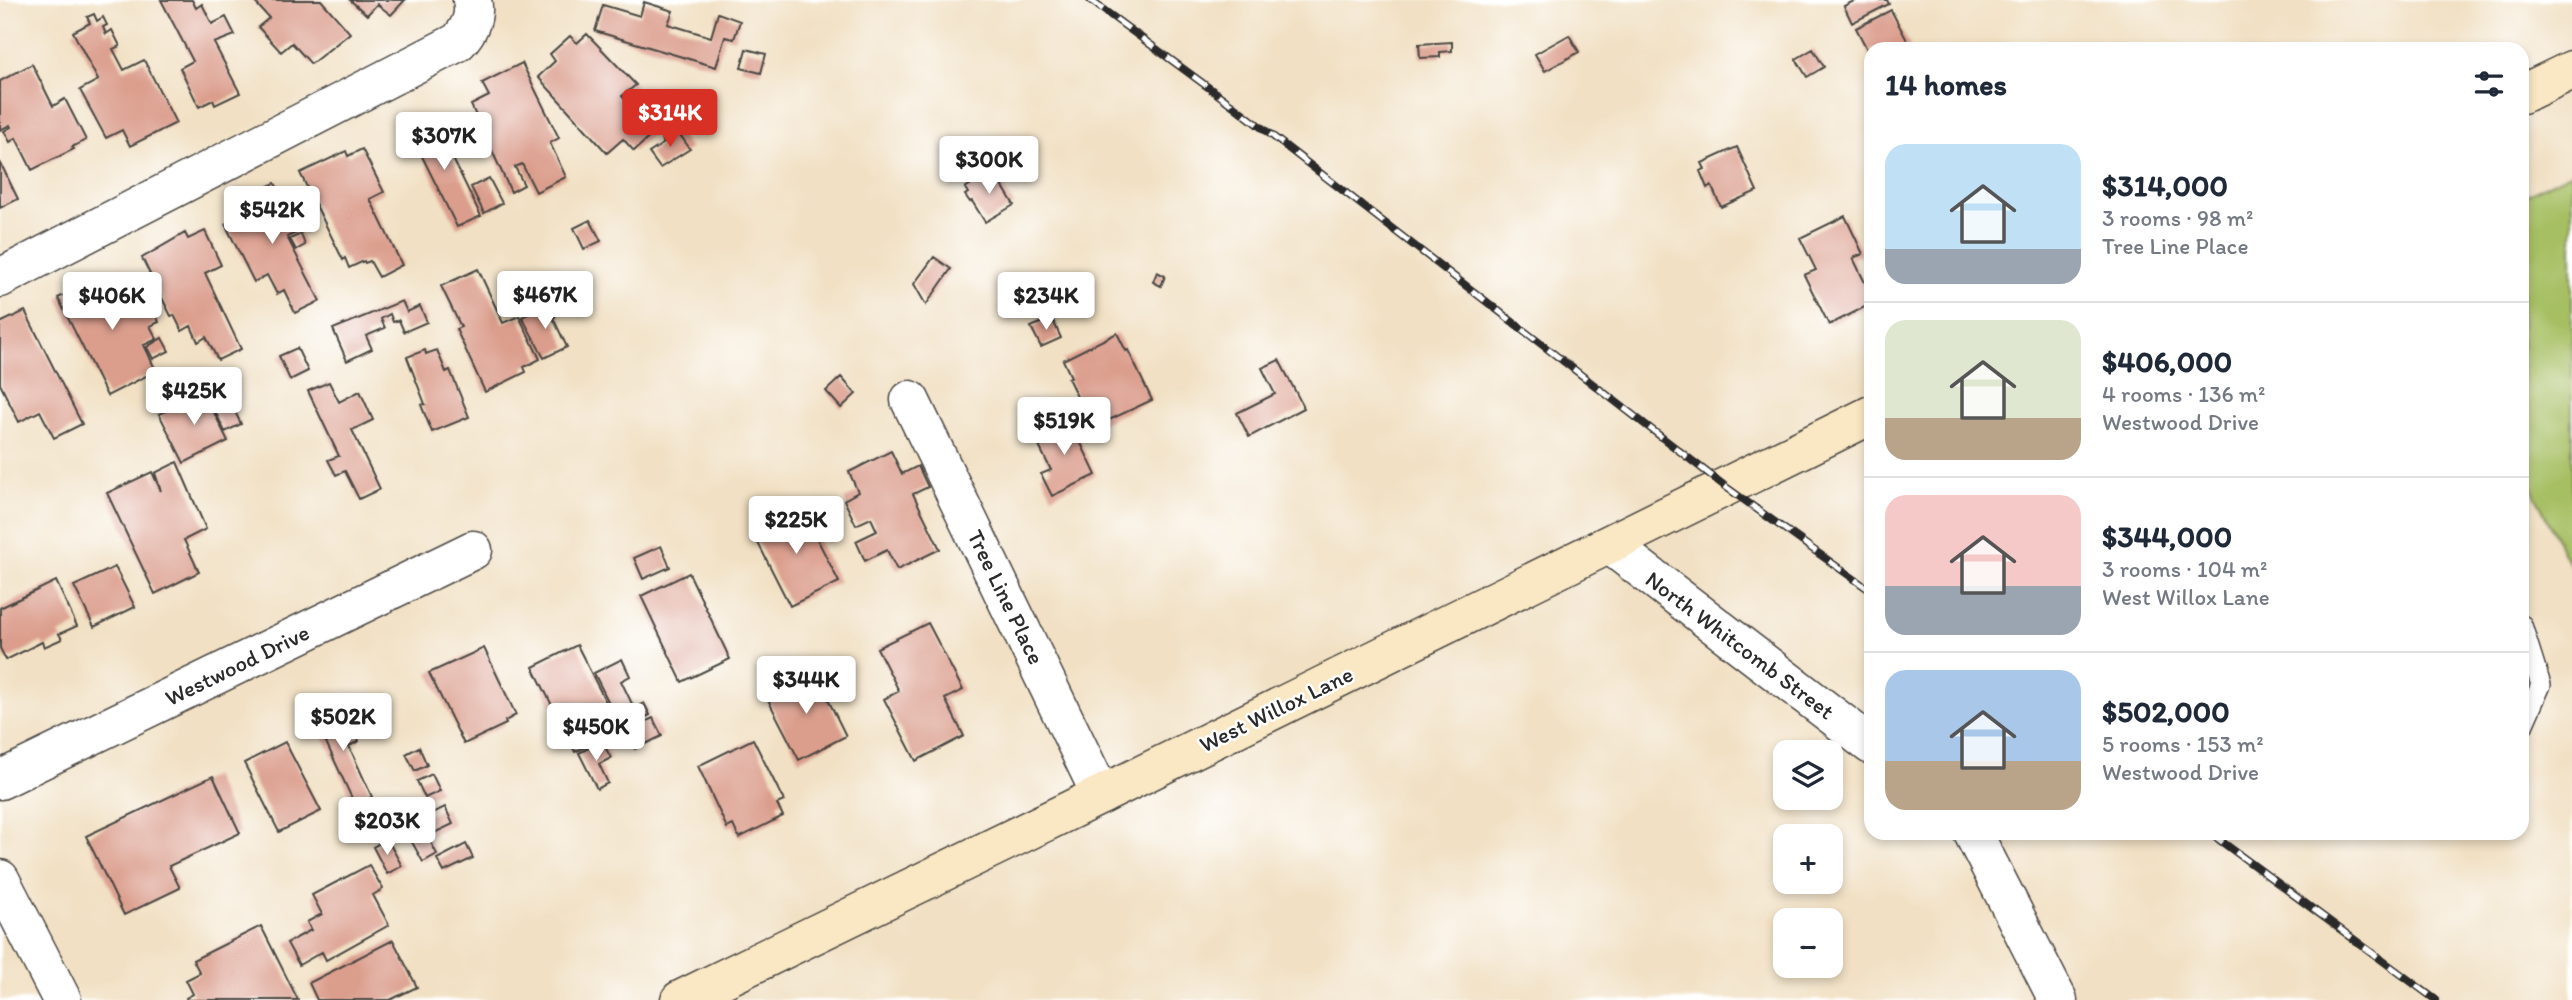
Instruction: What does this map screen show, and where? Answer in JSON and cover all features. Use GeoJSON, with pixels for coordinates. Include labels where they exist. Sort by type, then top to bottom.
{"type":"FeatureCollection","features":[{"type":"Feature","properties":{"kind":"main road"},"geometry":{"type":"LineString","coordinates":[[2529,90],[2572,69]]}},
{"type":"Feature","properties":{"kind":"main road","name":"West Willox Lane"},"geometry":{"type":"LineString","coordinates":[[680,1000],[1864,418]]}},
{"type":"Feature","properties":{"kind":"street"},"geometry":{"type":"LineString","coordinates":[[0,278],[458,42],[469,30],[474,9],[472,0]]}},
{"type":"Feature","properties":{"kind":"street","name":"Tree Line Place"},"geometry":{"type":"LineString","coordinates":[[910,400],[1101,795]]}},
{"type":"Feature","properties":{"kind":"street","name":"North Whitcomb Street"},"geometry":{"type":"LineString","coordinates":[[1610,545],[1864,740]]}},
{"type":"Feature","properties":{"kind":"street","name":"Westwood Drive"},"geometry":{"type":"LineString","coordinates":[[0,780],[473,550]]}},
{"type":"Feature","properties":{"kind":"street"},"geometry":{"type":"LineString","coordinates":[[1977,840],[2059,1000]]}},
{"type":"Feature","properties":{"kind":"street"},"geometry":{"type":"LineString","coordinates":[[0,880],[62,1000]]}},
{"type":"Feature","properties":{"kind":"lane"},"geometry":{"type":"LineString","coordinates":[[2529,647],[2541,685],[2529,712]]}},
{"type":"Feature","properties":{"kind":"green space"},"geometry":{"type":"Polygon","coordinates":[[[2572,172],[2572,570],[2529,482],[2529,194],[2572,172]]]}},
{"type":"Feature","properties":{"kind":"building"},"geometry":{"type":"Polygon","coordinates":[[[161,0],[192,0],[196,8],[202,4],[212,24],[226,17],[235,35],[214,43],[240,93],[215,105],[213,100],[199,107],[180,68],[193,61],[161,0]]]}},
{"type":"Feature","properties":{"kind":"building"},"geometry":{"type":"Polygon","coordinates":[[[253,0],[321,0],[350,33],[311,64],[292,43],[281,52],[258,27],[269,18],[253,0]]]}},
{"type":"Feature","properties":{"kind":"building"},"geometry":{"type":"Polygon","coordinates":[[[350,0],[405,0],[391,15],[377,4],[367,15],[350,0]]]}},
{"type":"Feature","properties":{"kind":"building"},"geometry":{"type":"Polygon","coordinates":[[[1856,0],[1887,0],[1889,4],[1852,23],[1844,6],[1856,0]]]}},
{"type":"Feature","properties":{"kind":"building"},"geometry":{"type":"Polygon","coordinates":[[[644,2],[673,11],[668,24],[711,37],[718,13],[740,21],[734,39],[725,37],[716,67],[595,31],[603,5],[640,16],[644,2]]]}},
{"type":"Feature","properties":{"kind":"building"},"geometry":{"type":"Polygon","coordinates":[[[1891,10],[1908,42],[1864,43],[1856,28],[1891,10]]]}},
{"type":"Feature","properties":{"kind":"building"},"geometry":{"type":"Polygon","coordinates":[[[94,14],[97,21],[103,17],[107,25],[103,27],[106,34],[112,30],[120,46],[113,49],[124,70],[144,60],[176,123],[130,146],[122,130],[106,138],[80,90],[98,80],[73,32],[90,23],[87,17],[94,14]]]}},
{"type":"Feature","properties":{"kind":"building"},"geometry":{"type":"Polygon","coordinates":[[[587,34],[636,85],[622,96],[655,132],[634,151],[623,139],[607,153],[538,77],[555,61],[550,54],[570,36],[577,43],[587,34]]]}},
{"type":"Feature","properties":{"kind":"building"},"geometry":{"type":"Polygon","coordinates":[[[1569,35],[1579,52],[1545,71],[1535,54],[1569,35]]]}},
{"type":"Feature","properties":{"kind":"building"},"geometry":{"type":"Polygon","coordinates":[[[1452,42],[1452,51],[1440,52],[1440,57],[1420,58],[1419,44],[1452,42]]]}},
{"type":"Feature","properties":{"kind":"building"},"geometry":{"type":"Polygon","coordinates":[[[746,49],[766,54],[761,73],[741,68],[746,49]]]}},
{"type":"Feature","properties":{"kind":"building"},"geometry":{"type":"Polygon","coordinates":[[[1813,49],[1824,67],[1807,77],[1796,59],[1813,49]]]}},
{"type":"Feature","properties":{"kind":"building"},"geometry":{"type":"Polygon","coordinates":[[[522,63],[559,138],[550,143],[566,177],[536,192],[522,164],[515,167],[524,185],[511,192],[471,105],[489,96],[482,83],[522,63]]]}},
{"type":"Feature","properties":{"kind":"building"},"geometry":{"type":"Polygon","coordinates":[[[32,64],[53,106],[65,99],[86,140],[32,170],[16,138],[10,142],[4,131],[11,127],[10,125],[0,130],[0,81],[32,64]]]}},
{"type":"Feature","properties":{"kind":"building"},"geometry":{"type":"Polygon","coordinates":[[[432,116],[481,216],[457,227],[408,128],[432,116]]]}},
{"type":"Feature","properties":{"kind":"building"},"geometry":{"type":"Polygon","coordinates":[[[676,129],[690,149],[660,168],[649,153],[664,143],[662,140],[676,129]]]}},
{"type":"Feature","properties":{"kind":"building"},"geometry":{"type":"Polygon","coordinates":[[[1737,147],[1757,191],[1721,207],[1711,185],[1707,188],[1700,171],[1705,169],[1702,163],[1737,147]]]}},
{"type":"Feature","properties":{"kind":"building"},"geometry":{"type":"Polygon","coordinates":[[[362,149],[384,192],[370,199],[402,265],[379,277],[370,261],[349,268],[300,173],[346,151],[348,156],[362,149]]]}},
{"type":"Feature","properties":{"kind":"building"},"geometry":{"type":"Polygon","coordinates":[[[0,162],[18,199],[0,208],[0,162]]]}},
{"type":"Feature","properties":{"kind":"building"},"geometry":{"type":"Polygon","coordinates":[[[993,170],[1014,205],[985,222],[965,195],[968,193],[965,188],[993,170]]]}},
{"type":"Feature","properties":{"kind":"building"},"geometry":{"type":"Polygon","coordinates":[[[489,178],[502,203],[484,213],[471,187],[489,178]]]}},
{"type":"Feature","properties":{"kind":"building"},"geometry":{"type":"Polygon","coordinates":[[[275,183],[300,231],[287,237],[320,301],[295,313],[284,290],[277,294],[267,275],[254,282],[225,224],[245,213],[238,199],[275,183]]]}},
{"type":"Feature","properties":{"kind":"building"},"geometry":{"type":"Polygon","coordinates":[[[1845,216],[1863,254],[1853,258],[1864,281],[1864,308],[1829,325],[1804,275],[1816,270],[1800,238],[1845,216]]]}},
{"type":"Feature","properties":{"kind":"building"},"geometry":{"type":"Polygon","coordinates":[[[590,220],[601,241],[584,249],[574,228],[590,220]]]}},
{"type":"Feature","properties":{"kind":"building"},"geometry":{"type":"Polygon","coordinates":[[[205,231],[221,265],[205,273],[241,349],[218,360],[206,337],[198,342],[191,326],[182,331],[174,315],[171,316],[142,258],[185,233],[188,239],[205,231]]]}},
{"type":"Feature","properties":{"kind":"building"},"geometry":{"type":"Polygon","coordinates":[[[301,234],[305,245],[296,250],[290,239],[301,234]]]}},
{"type":"Feature","properties":{"kind":"building"},"geometry":{"type":"Polygon","coordinates":[[[934,257],[951,269],[926,305],[914,284],[934,257]]]}},
{"type":"Feature","properties":{"kind":"building"},"geometry":{"type":"Polygon","coordinates":[[[478,269],[503,323],[519,316],[540,359],[524,367],[526,372],[485,392],[456,329],[461,327],[441,286],[478,269]]]}},
{"type":"Feature","properties":{"kind":"building"},"geometry":{"type":"Polygon","coordinates":[[[1157,272],[1165,276],[1161,286],[1153,282],[1157,272]]]}},
{"type":"Feature","properties":{"kind":"building"},"geometry":{"type":"Polygon","coordinates":[[[108,273],[121,301],[143,290],[159,322],[150,326],[157,339],[144,345],[156,371],[107,396],[58,298],[108,273]]]}},
{"type":"Feature","properties":{"kind":"building"},"geometry":{"type":"Polygon","coordinates":[[[402,301],[407,312],[420,306],[427,322],[404,332],[399,320],[393,322],[390,314],[381,319],[385,328],[366,336],[372,349],[347,361],[333,329],[402,301]]]}},
{"type":"Feature","properties":{"kind":"building"},"geometry":{"type":"Polygon","coordinates":[[[549,304],[567,347],[544,358],[522,317],[549,304]]]}},
{"type":"Feature","properties":{"kind":"building"},"geometry":{"type":"Polygon","coordinates":[[[25,311],[82,424],[54,438],[40,411],[19,422],[0,384],[0,323],[25,311]]]}},
{"type":"Feature","properties":{"kind":"building"},"geometry":{"type":"Polygon","coordinates":[[[1052,318],[1061,338],[1041,347],[1031,327],[1052,318]]]}},
{"type":"Feature","properties":{"kind":"building"},"geometry":{"type":"Polygon","coordinates":[[[1117,333],[1152,400],[1092,428],[1068,378],[1071,377],[1063,360],[1117,333]]]}},
{"type":"Feature","properties":{"kind":"building"},"geometry":{"type":"Polygon","coordinates":[[[162,338],[169,351],[153,359],[147,347],[162,338]]]}},
{"type":"Feature","properties":{"kind":"building"},"geometry":{"type":"Polygon","coordinates":[[[297,348],[308,371],[290,380],[279,356],[297,348]]]}},
{"type":"Feature","properties":{"kind":"building"},"geometry":{"type":"Polygon","coordinates":[[[425,350],[426,354],[437,350],[446,372],[450,370],[469,417],[432,432],[421,405],[425,404],[407,357],[425,350]]]}},
{"type":"Feature","properties":{"kind":"building"},"geometry":{"type":"Polygon","coordinates":[[[1279,360],[1304,408],[1249,437],[1237,413],[1275,394],[1262,368],[1279,360]]]}},
{"type":"Feature","properties":{"kind":"building"},"geometry":{"type":"Polygon","coordinates":[[[841,377],[856,394],[841,408],[826,391],[841,377]]]}},
{"type":"Feature","properties":{"kind":"building"},"geometry":{"type":"Polygon","coordinates":[[[329,382],[339,402],[360,391],[373,420],[352,430],[380,489],[359,499],[345,471],[336,475],[328,460],[339,456],[308,391],[329,382]]]}},
{"type":"Feature","properties":{"kind":"building"},"geometry":{"type":"Polygon","coordinates":[[[223,387],[241,424],[225,432],[207,395],[223,387]]]}},
{"type":"Feature","properties":{"kind":"building"},"geometry":{"type":"Polygon","coordinates":[[[204,392],[228,441],[184,463],[159,414],[204,392]]]}},
{"type":"Feature","properties":{"kind":"building"},"geometry":{"type":"Polygon","coordinates":[[[1069,418],[1096,475],[1052,496],[1041,474],[1051,470],[1033,434],[1069,418]]]}},
{"type":"Feature","properties":{"kind":"building"},"geometry":{"type":"Polygon","coordinates":[[[891,451],[902,474],[918,466],[928,487],[913,494],[940,549],[897,570],[887,550],[865,561],[856,541],[877,531],[871,518],[856,525],[844,500],[858,492],[849,472],[891,451]]]}},
{"type":"Feature","properties":{"kind":"building"},"geometry":{"type":"Polygon","coordinates":[[[177,462],[206,529],[184,540],[199,572],[155,594],[107,493],[152,472],[161,491],[155,473],[177,462]]]}},
{"type":"Feature","properties":{"kind":"building"},"geometry":{"type":"Polygon","coordinates":[[[801,507],[839,582],[790,606],[752,531],[801,507]]]}},
{"type":"Feature","properties":{"kind":"building"},"geometry":{"type":"Polygon","coordinates":[[[661,546],[670,567],[643,579],[634,558],[661,546]]]}},
{"type":"Feature","properties":{"kind":"building"},"geometry":{"type":"Polygon","coordinates":[[[115,567],[135,607],[94,627],[74,586],[115,567]]]}},
{"type":"Feature","properties":{"kind":"building"},"geometry":{"type":"Polygon","coordinates":[[[689,573],[730,659],[682,682],[641,596],[689,573]]]}},
{"type":"Feature","properties":{"kind":"building"},"geometry":{"type":"Polygon","coordinates":[[[56,581],[77,626],[59,634],[62,639],[44,647],[42,642],[6,660],[0,648],[0,608],[56,581]]]}},
{"type":"Feature","properties":{"kind":"building"},"geometry":{"type":"Polygon","coordinates":[[[928,623],[963,690],[945,699],[964,736],[916,761],[884,699],[899,691],[877,648],[928,623]]]}},
{"type":"Feature","properties":{"kind":"building"},"geometry":{"type":"Polygon","coordinates":[[[577,645],[620,730],[575,752],[533,667],[577,645]]]}},
{"type":"Feature","properties":{"kind":"building"},"geometry":{"type":"Polygon","coordinates":[[[484,648],[516,715],[505,721],[506,724],[464,744],[429,673],[484,648]]]}},
{"type":"Feature","properties":{"kind":"building"},"geometry":{"type":"Polygon","coordinates":[[[622,659],[630,676],[621,681],[634,708],[644,703],[650,715],[639,720],[641,724],[653,718],[662,736],[635,749],[628,734],[625,735],[594,673],[622,659]]]}},
{"type":"Feature","properties":{"kind":"building"},"geometry":{"type":"Polygon","coordinates":[[[814,671],[846,736],[799,760],[766,696],[814,671]]]}},
{"type":"Feature","properties":{"kind":"building"},"geometry":{"type":"Polygon","coordinates":[[[331,706],[339,725],[350,720],[359,741],[349,746],[372,797],[355,805],[313,714],[331,706]]]}},
{"type":"Feature","properties":{"kind":"building"},"geometry":{"type":"Polygon","coordinates":[[[753,739],[784,801],[777,804],[783,816],[739,838],[733,825],[727,828],[698,766],[753,739]]]}},
{"type":"Feature","properties":{"kind":"building"},"geometry":{"type":"Polygon","coordinates":[[[602,741],[611,758],[599,764],[608,783],[597,789],[579,753],[602,741]]]}},
{"type":"Feature","properties":{"kind":"building"},"geometry":{"type":"Polygon","coordinates":[[[285,742],[321,811],[279,832],[244,763],[285,742]]]}},
{"type":"Feature","properties":{"kind":"building"},"geometry":{"type":"Polygon","coordinates":[[[419,747],[427,765],[415,771],[406,754],[419,747]]]}},
{"type":"Feature","properties":{"kind":"building"},"geometry":{"type":"Polygon","coordinates":[[[432,774],[440,791],[425,798],[417,781],[432,774]]]}},
{"type":"Feature","properties":{"kind":"building"},"geometry":{"type":"Polygon","coordinates":[[[213,776],[240,833],[169,866],[180,888],[124,915],[86,836],[213,776]]]}},
{"type":"Feature","properties":{"kind":"building"},"geometry":{"type":"Polygon","coordinates":[[[445,807],[453,824],[430,835],[422,818],[445,807]]]}},
{"type":"Feature","properties":{"kind":"building"},"geometry":{"type":"Polygon","coordinates":[[[422,826],[437,854],[423,862],[407,833],[422,826]]]}},
{"type":"Feature","properties":{"kind":"building"},"geometry":{"type":"Polygon","coordinates":[[[387,839],[402,866],[387,874],[373,847],[387,839]]]}},
{"type":"Feature","properties":{"kind":"building"},"geometry":{"type":"Polygon","coordinates":[[[466,844],[473,858],[444,872],[437,859],[466,844]]]}},
{"type":"Feature","properties":{"kind":"building"},"geometry":{"type":"Polygon","coordinates":[[[369,865],[383,889],[373,895],[389,925],[326,960],[322,952],[299,965],[287,943],[311,930],[307,922],[322,914],[312,895],[369,865]]]}},
{"type":"Feature","properties":{"kind":"building"},"geometry":{"type":"Polygon","coordinates":[[[261,926],[298,1000],[187,1000],[186,998],[193,994],[186,980],[200,973],[193,960],[261,926]]]}},
{"type":"Feature","properties":{"kind":"building"},"geometry":{"type":"Polygon","coordinates":[[[393,940],[417,987],[390,1000],[317,1000],[309,983],[393,940]]]}},
{"type":"Feature","properties":{"kind":"railway"},"geometry":{"type":"LineString","coordinates":[[1090,0],[1235,107],[1726,487],[1864,586]]}},
{"type":"Feature","properties":{"kind":"railway"},"geometry":{"type":"LineString","coordinates":[[2219,840],[2436,1000]]}}]}
